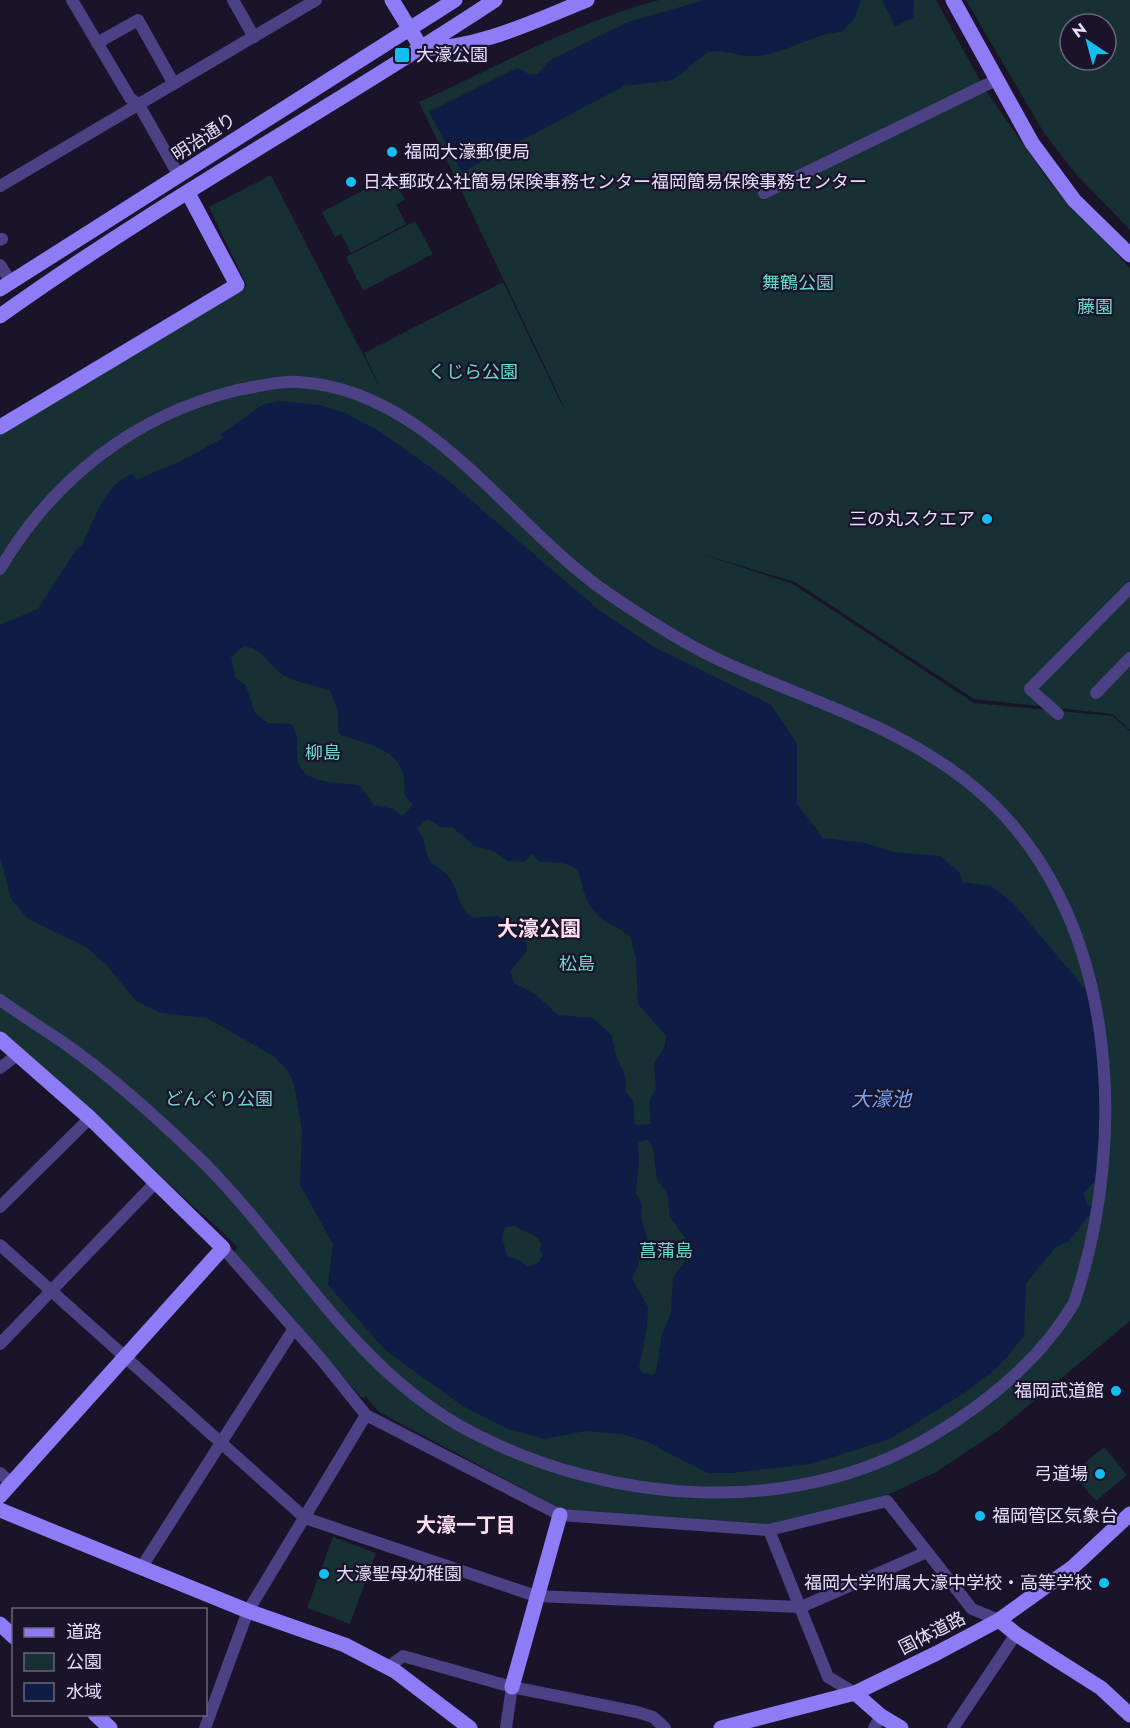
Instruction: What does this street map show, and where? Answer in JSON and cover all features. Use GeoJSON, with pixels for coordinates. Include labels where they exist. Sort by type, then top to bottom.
{"type":"FeatureCollection","features":[{"type":"Feature","properties":{"kind":"street"},"geometry":{"type":"LineString","coordinates":[[72,0],[130,98],[139,105],[179,176]]}},
{"type":"Feature","properties":{"kind":"street"},"geometry":{"type":"LineString","coordinates":[[232,0],[254,37]]}},
{"type":"Feature","properties":{"kind":"street"},"geometry":{"type":"LineString","coordinates":[[0,186],[316,0]]}},
{"type":"Feature","properties":{"kind":"street"},"geometry":{"type":"LineString","coordinates":[[392,0],[422,49]]}},
{"type":"Feature","properties":{"kind":"street","name":"明治通り"},"geometry":{"type":"LineString","coordinates":[[5,286],[455,0]]}},
{"type":"Feature","properties":{"kind":"street"},"geometry":{"type":"LineString","coordinates":[[0,316],[188,193],[422,49],[495,0]]}},
{"type":"Feature","properties":{"kind":"street"},"geometry":{"type":"LineString","coordinates":[[422,49],[449,48],[474,43],[587,0]]}},
{"type":"Feature","properties":{"kind":"street"},"geometry":{"type":"LineString","coordinates":[[953,0],[1032,143],[1074,200],[1130,255]]}},
{"type":"Feature","properties":{"kind":"street"},"geometry":{"type":"LineString","coordinates":[[97,43],[138,20],[174,84]]}},
{"type":"Feature","properties":{"kind":"street"},"geometry":{"type":"LineString","coordinates":[[764,193],[996,80]]}},
{"type":"Feature","properties":{"kind":"street"},"geometry":{"type":"LineString","coordinates":[[0,427],[237,285],[188,193]]}},
{"type":"Feature","properties":{"kind":"street"},"geometry":{"type":"LineString","coordinates":[[0,265],[5,286]]}},
{"type":"Feature","properties":{"kind":"street"},"geometry":{"type":"LineString","coordinates":[[0,569],[39,513],[80,470],[115,442],[154,419],[196,401],[290,381],[351,389],[420,430],[487,483],[569,565],[636,612],[721,661],[892,733],[922,749],[975,788],[1021,834],[1045,867],[1084,930],[1101,975]]}},
{"type":"Feature","properties":{"kind":"street"},"geometry":{"type":"LineString","coordinates":[[1058,714],[1030,689],[1130,588]]}},
{"type":"Feature","properties":{"kind":"street"},"geometry":{"type":"LineString","coordinates":[[1096,693],[1130,658]]}},
{"type":"Feature","properties":{"kind":"street"},"geometry":{"type":"LineString","coordinates":[[0,1000],[105,1075],[205,1164],[261,1227],[331,1316],[392,1378],[445,1418],[477,1435],[525,1456],[585,1476],[627,1485],[690,1491],[760,1492],[810,1484],[859,1470],[894,1456],[929,1438],[1016,1375],[1046,1342],[1072,1307],[1104,1240]]}},
{"type":"Feature","properties":{"kind":"street"},"geometry":{"type":"LineString","coordinates":[[0,1039],[90,1118],[223,1248],[321,1359],[366,1415],[560,1515],[769,1530],[886,1501],[972,1609],[999,1620],[1016,1634],[1101,1688],[1130,1715]]}},
{"type":"Feature","properties":{"kind":"street"},"geometry":{"type":"LineString","coordinates":[[0,1068],[17,1054]]}},
{"type":"Feature","properties":{"kind":"street"},"geometry":{"type":"LineString","coordinates":[[0,1207],[90,1118]]}},
{"type":"Feature","properties":{"kind":"street"},"geometry":{"type":"LineString","coordinates":[[0,1344],[156,1182]]}},
{"type":"Feature","properties":{"kind":"street"},"geometry":{"type":"LineString","coordinates":[[0,1245],[305,1518],[536,1596],[801,1607],[927,1552]]}},
{"type":"Feature","properties":{"kind":"street"},"geometry":{"type":"LineString","coordinates":[[0,1496],[5,1477],[125,1357],[223,1248]]}},
{"type":"Feature","properties":{"kind":"street"},"geometry":{"type":"LineString","coordinates":[[141,1568],[293,1330]]}},
{"type":"Feature","properties":{"kind":"street"},"geometry":{"type":"LineString","coordinates":[[206,1728],[248,1611],[366,1415]]}},
{"type":"Feature","properties":{"kind":"street"},"geometry":{"type":"LineString","coordinates":[[0,1510],[248,1611],[345,1645],[388,1667],[470,1728]]}},
{"type":"Feature","properties":{"kind":"street","name":"国体道路"},"geometry":{"type":"LineString","coordinates":[[721,1728],[855,1693],[999,1620],[1073,1567],[1130,1514]]}},
{"type":"Feature","properties":{"kind":"street"},"geometry":{"type":"LineString","coordinates":[[506,1728],[512,1687],[560,1515]]}},
{"type":"Feature","properties":{"kind":"street"},"geometry":{"type":"LineString","coordinates":[[769,1530],[828,1677],[855,1693],[877,1722],[901,1728]]}},
{"type":"Feature","properties":{"kind":"street"},"geometry":{"type":"LineString","coordinates":[[0,1624],[12,1635]]}},
{"type":"Feature","properties":{"kind":"street"},"geometry":{"type":"LineString","coordinates":[[953,1728],[1016,1634]]}},
{"type":"Feature","properties":{"kind":"street"},"geometry":{"type":"LineString","coordinates":[[388,1667],[403,1656],[512,1687],[637,1712],[653,1717],[665,1728]]}},
{"type":"Feature","properties":{"kind":"street"},"geometry":{"type":"LineString","coordinates":[[97,1716],[110,1728]]}},
{"type":"Feature","properties":{"kind":"green space","name":"大濠公園"},"geometry":{"type":"Polygon","coordinates":[[[659,0],[936,0],[984,88],[1049,181],[1130,268],[1130,730],[1112,714],[974,699],[795,582],[701,554],[793,584],[974,703],[1112,716],[1130,731],[1130,1321],[998,1431],[936,1472],[890,1494],[771,1524],[567,1512],[379,1412],[366,1397],[362,1398],[234,1255],[237,1247],[224,1234],[116,1135],[0,1034],[0,431],[247,286],[209,207],[271,175],[382,392],[364,353],[503,282],[566,411],[419,102],[568,32],[659,0]]]}},
{"type":"Feature","properties":{"kind":"green space"},"geometry":{"type":"Polygon","coordinates":[[[966,0],[1130,0],[1130,230],[1075,173],[1044,133],[966,0]]]}},
{"type":"Feature","properties":{"kind":"green space"},"geometry":{"type":"Polygon","coordinates":[[[392,175],[405,200],[396,205],[406,224],[351,253],[341,234],[335,237],[322,212],[392,175]]]}},
{"type":"Feature","properties":{"kind":"green space"},"geometry":{"type":"Polygon","coordinates":[[[415,221],[433,254],[363,291],[346,257],[415,221]]]}},
{"type":"Feature","properties":{"kind":"green space","name":"弓道場"},"geometry":{"type":"Polygon","coordinates":[[[1104,1447],[1127,1475],[1096,1501],[1072,1473],[1104,1447]]]}},
{"type":"Feature","properties":{"kind":"green space"},"geometry":{"type":"Polygon","coordinates":[[[333,1537],[376,1553],[350,1624],[307,1608],[333,1537]]]}},
{"type":"Feature","properties":{"kind":"water"},"geometry":{"type":"Polygon","coordinates":[[[705,0],[861,0],[855,18],[842,32],[823,35],[758,56],[709,51],[673,80],[624,86],[462,172],[429,112],[517,68],[529,74],[538,74],[549,61],[628,22],[705,0]]]}},
{"type":"Feature","properties":{"kind":"water"},"geometry":{"type":"Polygon","coordinates":[[[882,0],[914,0],[913,18],[895,26],[882,0]]]}},
{"type":"Feature","properties":{"kind":"water","name":"大濠池"},"geometry":{"type":"Polygon","coordinates":[[[279,401],[320,405],[348,414],[380,432],[443,476],[600,611],[654,647],[771,705],[797,743],[797,804],[823,838],[865,843],[893,852],[940,856],[960,873],[963,882],[991,886],[1012,902],[1087,991],[1107,1081],[1103,1172],[1084,1193],[1087,1205],[1096,1206],[1069,1241],[1055,1248],[1026,1283],[1024,1336],[998,1367],[963,1394],[890,1439],[811,1464],[732,1473],[707,1473],[646,1441],[622,1434],[585,1431],[545,1439],[508,1429],[461,1405],[385,1350],[328,1285],[333,1244],[300,1185],[302,1130],[294,1084],[287,1070],[275,1057],[207,1018],[162,1013],[136,1001],[106,964],[86,947],[27,918],[11,899],[0,856],[0,625],[38,609],[76,550],[82,545],[101,504],[122,479],[132,474],[136,480],[181,461],[223,438],[221,434],[264,404],[279,401]],[[243,646],[231,657],[235,677],[246,686],[255,713],[268,723],[291,724],[294,728],[299,765],[304,772],[320,780],[359,785],[374,805],[393,809],[402,816],[413,805],[404,794],[401,767],[394,758],[376,747],[341,735],[338,731],[338,711],[331,692],[285,676],[250,647],[243,646]],[[426,820],[417,828],[429,859],[450,879],[461,905],[468,913],[473,918],[497,916],[521,935],[527,951],[510,971],[514,983],[536,995],[558,1015],[593,1018],[612,1036],[616,1056],[625,1075],[626,1092],[633,1101],[635,1125],[651,1124],[649,1101],[656,1089],[654,1063],[665,1046],[666,1035],[638,1004],[636,958],[630,936],[603,920],[595,912],[588,901],[580,875],[570,865],[541,862],[532,854],[523,862],[508,861],[493,851],[474,846],[452,827],[441,827],[430,820],[426,820]],[[647,1139],[638,1143],[639,1164],[636,1192],[642,1205],[641,1218],[648,1241],[638,1253],[639,1264],[632,1278],[648,1307],[647,1328],[639,1368],[643,1373],[653,1375],[656,1372],[662,1334],[671,1313],[673,1277],[684,1263],[687,1254],[685,1238],[670,1217],[667,1193],[657,1180],[653,1148],[647,1139]],[[515,1226],[505,1227],[502,1237],[507,1256],[519,1260],[528,1267],[539,1262],[543,1255],[540,1249],[542,1244],[537,1237],[515,1226]]]}},
{"type":"Feature","properties":{"kind":"place","name":"大濠公園"},"geometry":{"type":"Point","coordinates":[402,55]}},
{"type":"Feature","properties":{"kind":"place","name":"福岡大濠郵便局"},"geometry":{"type":"Point","coordinates":[392,152]}},
{"type":"Feature","properties":{"kind":"place","name":"日本郵政公社簡易保険事務センター福岡簡易保険事務センター"},"geometry":{"type":"Point","coordinates":[351,182]}},
{"type":"Feature","properties":{"kind":"place","name":"三の丸スクエア"},"geometry":{"type":"Point","coordinates":[987,519]}},
{"type":"Feature","properties":{"kind":"place","name":"福岡武道館"},"geometry":{"type":"Point","coordinates":[1116,1391]}},
{"type":"Feature","properties":{"kind":"place","name":"弓道場"},"geometry":{"type":"Point","coordinates":[1100,1474]}},
{"type":"Feature","properties":{"kind":"place","name":"福岡管区気象台"},"geometry":{"type":"Point","coordinates":[980,1516]}},
{"type":"Feature","properties":{"kind":"place","name":"大濠聖母幼稚園"},"geometry":{"type":"Point","coordinates":[324,1574]}},
{"type":"Feature","properties":{"kind":"place","name":"福岡大学附属大濠中学校・高等学校"},"geometry":{"type":"Point","coordinates":[1104,1583]}},
{"type":"Feature","properties":{"kind":"district","name":"大濠公園"},"geometry":{"type":"Point","coordinates":[539,929]}},
{"type":"Feature","properties":{"kind":"district","name":"大濠一丁目"},"geometry":{"type":"Point","coordinates":[466,1525]}},
{"type":"Feature","properties":{"kind":"park label","name":"舞鶴公園"},"geometry":{"type":"Point","coordinates":[798,283]}},
{"type":"Feature","properties":{"kind":"park label","name":"藤園"},"geometry":{"type":"Point","coordinates":[1095,307]}},
{"type":"Feature","properties":{"kind":"park label","name":"くじら公園"},"geometry":{"type":"Point","coordinates":[473,372]}},
{"type":"Feature","properties":{"kind":"park label","name":"柳島"},"geometry":{"type":"Point","coordinates":[323,753]}},
{"type":"Feature","properties":{"kind":"park label","name":"松島"},"geometry":{"type":"Point","coordinates":[577,964]}},
{"type":"Feature","properties":{"kind":"park label","name":"どんぐり公園"},"geometry":{"type":"Point","coordinates":[219,1099]}},
{"type":"Feature","properties":{"kind":"park label","name":"菖蒲島"},"geometry":{"type":"Point","coordinates":[666,1251]}}]}
